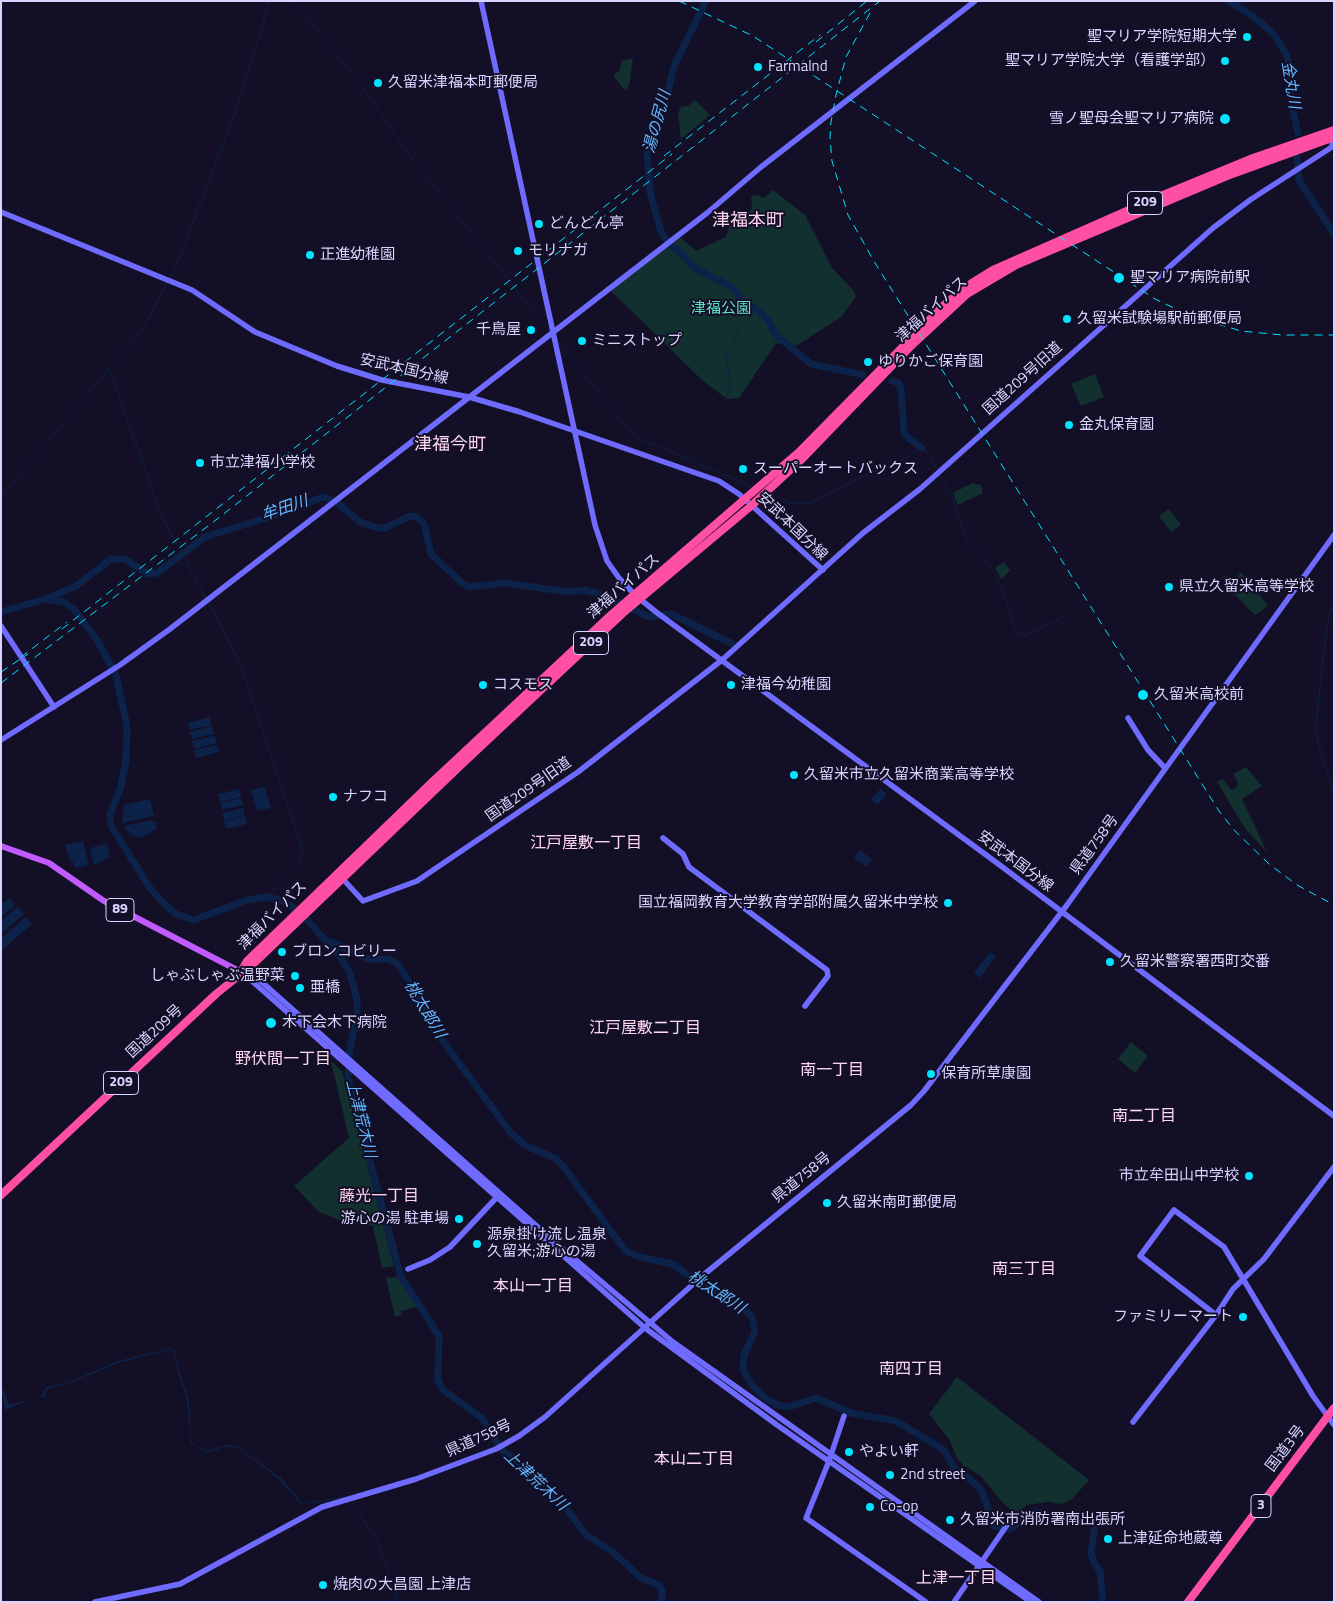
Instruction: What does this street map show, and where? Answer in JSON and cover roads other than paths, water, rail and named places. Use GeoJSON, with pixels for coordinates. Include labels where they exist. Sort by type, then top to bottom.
{"type":"FeatureCollection","features":[{"type":"Feature","properties":{"kind":"highway","name":"津福バイパス"},"geometry":{"type":"LineString","coordinates":[[241,972],[252,965],[290,924],[637,597],[802,458],[872,383],[965,292],[1016,266],[1227,176],[1333,135]]}},
{"type":"Feature","properties":{"kind":"highway","name":"津福バイパス"},"geometry":{"type":"LineString","coordinates":[[311,904],[342,878],[637,597]]}},
{"type":"Feature","properties":{"kind":"highway","name":"国道209号"},"geometry":{"type":"LineString","coordinates":[[1,1195],[241,972]]}},
{"type":"Feature","properties":{"kind":"highway","name":"国道3号"},"geometry":{"type":"LineString","coordinates":[[1188,1602],[1334,1408]]}},
{"type":"Feature","properties":{"kind":"main road","name":"89"},"geometry":{"type":"LineString","coordinates":[[1,846],[49,862],[104,900],[241,972]]}},
{"type":"Feature","properties":{"kind":"street"},"geometry":{"type":"LineString","coordinates":[[481,1],[600,544],[607,561],[637,597],[722,660]]}},
{"type":"Feature","properties":{"kind":"street"},"geometry":{"type":"LineString","coordinates":[[1,740],[108,672],[170,629],[552,331],[707,213],[762,167],[975,1]]}},
{"type":"Feature","properties":{"kind":"street","name":"国道209号旧道"},"geometry":{"type":"LineString","coordinates":[[823,570],[879,520],[920,489],[1213,228],[1250,200],[1332,147],[1333,135]]}},
{"type":"Feature","properties":{"kind":"street","name":"安武本国分線"},"geometry":{"type":"LineString","coordinates":[[1,212],[185,287],[205,297],[255,332],[338,366],[382,380],[469,397],[574,429],[719,481],[748,503],[823,570],[722,660],[1334,1116]]}},
{"type":"Feature","properties":{"kind":"street","name":"県道758号"},"geometry":{"type":"LineString","coordinates":[[95,1602],[180,1584],[322,1507],[416,1479],[496,1449],[545,1418],[701,1277],[918,1098],[1061,912],[1334,535]]}},
{"type":"Feature","properties":{"kind":"street"},"geometry":{"type":"LineString","coordinates":[[1,626],[54,707]]}},
{"type":"Feature","properties":{"kind":"street","name":"国道209号旧道"},"geometry":{"type":"LineString","coordinates":[[342,878],[363,901],[424,877],[578,772],[722,660]]}},
{"type":"Feature","properties":{"kind":"street"},"geometry":{"type":"LineString","coordinates":[[1128,718],[1148,750],[1165,768]]}},
{"type":"Feature","properties":{"kind":"street"},"geometry":{"type":"LineString","coordinates":[[663,838],[682,854],[689,867],[829,972],[805,1006]]}},
{"type":"Feature","properties":{"kind":"street"},"geometry":{"type":"LineString","coordinates":[[241,972],[255,976],[647,1325],[1031,1602]]}},
{"type":"Feature","properties":{"kind":"street"},"geometry":{"type":"LineString","coordinates":[[241,972],[355,1073],[499,1195]]}},
{"type":"Feature","properties":{"kind":"street"},"geometry":{"type":"LineString","coordinates":[[1133,1422],[1216,1315],[1230,1293],[1264,1259],[1334,1167]]}},
{"type":"Feature","properties":{"kind":"street"},"geometry":{"type":"LineString","coordinates":[[408,1269],[430,1260],[450,1247],[499,1195]]}},
{"type":"Feature","properties":{"kind":"street"},"geometry":{"type":"LineString","coordinates":[[1216,1315],[1140,1256],[1174,1210],[1224,1247],[1313,1396],[1334,1425]]}},
{"type":"Feature","properties":{"kind":"street"},"geometry":{"type":"LineString","coordinates":[[844,1416],[830,1458],[806,1518],[926,1602]]}},
{"type":"Feature","properties":{"kind":"street"},"geometry":{"type":"LineString","coordinates":[[954,1602],[1007,1525]]}},
{"type":"Feature","properties":{"kind":"street"},"geometry":{"type":"LineString","coordinates":[[980,1564],[1039,1602]]}},
{"type":"Feature","properties":{"kind":"water"},"geometry":{"type":"Polygon","coordinates":[[[210,717],[212,725],[189,730],[188,723],[210,717]]]}},
{"type":"Feature","properties":{"kind":"water"},"geometry":{"type":"Polygon","coordinates":[[[212,726],[214,734],[192,739],[190,732],[212,726]]]}},
{"type":"Feature","properties":{"kind":"water"},"geometry":{"type":"Polygon","coordinates":[[[215,736],[217,743],[194,749],[192,741],[215,736]]]}},
{"type":"Feature","properties":{"kind":"water"},"geometry":{"type":"Polygon","coordinates":[[[217,745],[219,752],[196,758],[194,750],[217,745]]]}},
{"type":"Feature","properties":{"kind":"water"},"geometry":{"type":"Polygon","coordinates":[[[265,787],[271,808],[257,811],[251,790],[265,787]]]}},
{"type":"Feature","properties":{"kind":"water"},"geometry":{"type":"Polygon","coordinates":[[[239,789],[241,797],[220,802],[218,794],[239,789]]]}},
{"type":"Feature","properties":{"kind":"water"},"geometry":{"type":"Polygon","coordinates":[[[880,789],[887,794],[878,805],[871,800],[880,789]]]}},
{"type":"Feature","properties":{"kind":"water"},"geometry":{"type":"Polygon","coordinates":[[[241,798],[243,805],[222,810],[220,803],[241,798]]]}},
{"type":"Feature","properties":{"kind":"water"},"geometry":{"type":"Polygon","coordinates":[[[150,799],[154,816],[122,823],[124,805],[150,799]]]}},
{"type":"Feature","properties":{"kind":"water"},"geometry":{"type":"Polygon","coordinates":[[[243,808],[245,815],[224,820],[222,813],[243,808]]]}},
{"type":"Feature","properties":{"kind":"water"},"geometry":{"type":"Polygon","coordinates":[[[245,816],[247,824],[226,829],[224,821],[245,816]]]}},
{"type":"Feature","properties":{"kind":"water"},"geometry":{"type":"Polygon","coordinates":[[[152,820],[156,822],[157,828],[141,838],[131,835],[124,826],[152,820]]]}},
{"type":"Feature","properties":{"kind":"water"},"geometry":{"type":"Polygon","coordinates":[[[83,841],[89,865],[76,868],[72,861],[70,861],[65,845],[83,841]]]}},
{"type":"Feature","properties":{"kind":"water"},"geometry":{"type":"Polygon","coordinates":[[[107,844],[110,857],[94,865],[90,848],[107,844]]]}},
{"type":"Feature","properties":{"kind":"water"},"geometry":{"type":"Polygon","coordinates":[[[860,850],[872,859],[866,867],[854,858],[860,850]]]}},
{"type":"Feature","properties":{"kind":"water"},"geometry":{"type":"Polygon","coordinates":[[[10,898],[15,905],[1,917],[1,904],[10,898]]]}},
{"type":"Feature","properties":{"kind":"water"},"geometry":{"type":"Polygon","coordinates":[[[18,907],[24,914],[1,934],[1,921],[18,907]]]}},
{"type":"Feature","properties":{"kind":"water"},"geometry":{"type":"Polygon","coordinates":[[[26,917],[32,924],[1,951],[1,938],[26,917]]]}},
{"type":"Feature","properties":{"kind":"water"},"geometry":{"type":"Polygon","coordinates":[[[990,952],[996,956],[980,978],[974,973],[990,952]]]}},
{"type":"Feature","properties":{"kind":"water"},"geometry":{"type":"Polygon","coordinates":[[[171,1348],[175,1351],[177,1365],[189,1400],[193,1444],[207,1451],[227,1445],[238,1447],[281,1478],[302,1503],[310,1503],[301,1504],[279,1479],[238,1448],[224,1447],[207,1453],[191,1443],[187,1399],[176,1366],[174,1352],[171,1349],[118,1363],[72,1382],[47,1389],[45,1397],[35,1398],[42,1396],[46,1387],[69,1382],[118,1361],[171,1348]]]}},
{"type":"Feature","properties":{"kind":"water"},"geometry":{"type":"Polygon","coordinates":[[[1,1384],[9,1405],[30,1399],[5,1410],[1,1384]]]}},
{"type":"Feature","properties":{"kind":"waterway"},"geometry":{"type":"LineString","coordinates":[[170,278],[235,113],[270,1]]}},
{"type":"Feature","properties":{"kind":"waterway"},"geometry":{"type":"LineString","coordinates":[[295,1],[367,94],[411,157],[549,331]]}},
{"type":"Feature","properties":{"kind":"waterway","name":"湯の尻川"},"geometry":{"type":"LineString","coordinates":[[706,1],[674,66],[666,100],[647,151],[650,192],[661,232],[671,246],[678,250],[696,269],[734,288],[744,303],[757,309],[767,319],[776,335],[811,364],[863,375]]}},
{"type":"Feature","properties":{"kind":"waterway","name":"金丸川"},"geometry":{"type":"LineString","coordinates":[[1229,1],[1253,16],[1273,33],[1286,54],[1290,66],[1291,101],[1298,133]]}},
{"type":"Feature","properties":{"kind":"waterway","name":"金丸川"},"geometry":{"type":"LineString","coordinates":[[1297,157],[1299,180],[1334,234]]}},
{"type":"Feature","properties":{"kind":"waterway"},"geometry":{"type":"LineString","coordinates":[[1,497],[137,336],[148,320],[167,283]]}},
{"type":"Feature","properties":{"kind":"waterway"},"geometry":{"type":"LineString","coordinates":[[725,400],[731,387],[726,353],[734,344],[739,329],[752,315],[754,308]]}},
{"type":"Feature","properties":{"kind":"waterway"},"geometry":{"type":"LineString","coordinates":[[558,342],[634,436],[753,487]]}},
{"type":"Feature","properties":{"kind":"waterway"},"geometry":{"type":"LineString","coordinates":[[110,369],[160,513],[206,598]]}},
{"type":"Feature","properties":{"kind":"waterway","name":"湯の尻川"},"geometry":{"type":"LineString","coordinates":[[892,381],[899,383],[901,388],[906,436],[922,448]]}},
{"type":"Feature","properties":{"kind":"waterway"},"geometry":{"type":"LineString","coordinates":[[769,494],[792,503],[809,503],[868,474],[895,464],[922,448],[930,456],[938,471]]}},
{"type":"Feature","properties":{"kind":"waterway"},"geometry":{"type":"LineString","coordinates":[[939,474],[954,501],[966,540],[982,554],[997,576],[1011,614],[1012,624],[1018,633],[1025,636],[1063,617]]}},
{"type":"Feature","properties":{"kind":"waterway","name":"牟田川"},"geometry":{"type":"LineString","coordinates":[[46,599],[76,586],[111,559],[125,559],[148,574],[157,573],[205,537],[269,517],[323,497],[335,501],[360,522],[378,528],[385,528],[410,516],[417,517],[424,524],[431,554],[469,587],[505,583],[569,592],[586,590],[605,596],[649,617],[671,614],[731,643]]}},
{"type":"Feature","properties":{"kind":"waterway","name":"上津荒木川"},"geometry":{"type":"LineString","coordinates":[[1,612],[46,599],[64,602],[74,609],[97,640],[116,675],[127,726],[126,761],[120,789],[110,814],[111,826],[150,888],[166,906],[176,914],[194,920],[247,900],[267,897],[283,901],[301,913],[341,958],[350,973],[357,999],[357,1014],[349,1053],[348,1079],[401,1277],[439,1336],[438,1380],[442,1389],[482,1418],[502,1450],[524,1466],[561,1501],[585,1534],[613,1552],[641,1578],[659,1585],[663,1593],[661,1602]]}},
{"type":"Feature","properties":{"kind":"waterway"},"geometry":{"type":"LineString","coordinates":[[209,603],[240,663],[303,849],[298,863],[267,897]]}},
{"type":"Feature","properties":{"kind":"waterway"},"geometry":{"type":"LineString","coordinates":[[1334,606],[1329,615],[1315,732],[1334,794]]}},
{"type":"Feature","properties":{"kind":"waterway","name":"桃太郎川"},"geometry":{"type":"LineString","coordinates":[[331,942],[368,959],[389,959],[398,964],[428,1021],[511,1133],[526,1146],[555,1158],[562,1165],[625,1250],[636,1256],[673,1264],[701,1286],[745,1309],[752,1317],[755,1331],[744,1355],[743,1370],[752,1385],[764,1397],[777,1405],[789,1407],[816,1398],[851,1413],[896,1421],[944,1450],[954,1468],[977,1485],[982,1491],[994,1526],[1009,1529],[1014,1527],[1025,1515],[1036,1512],[1069,1518],[1088,1516],[1093,1520],[1095,1526],[1091,1552],[1094,1563],[1100,1571],[1103,1602]]}},
{"type":"Feature","properties":{"kind":"waterway"},"geometry":{"type":"LineString","coordinates":[[309,1503],[344,1497]]}},
{"type":"Feature","properties":{"kind":"waterway"},"geometry":{"type":"LineString","coordinates":[[347,1502],[360,1515],[378,1543],[386,1564],[388,1578],[396,1589],[397,1602]]}},
{"type":"Feature","properties":{"kind":"railway"},"geometry":{"type":"LineString","coordinates":[[679,1],[753,36],[1155,299],[1191,316],[1241,331],[1282,335],[1334,335]]}},
{"type":"Feature","properties":{"kind":"railway"},"geometry":{"type":"LineString","coordinates":[[816,42],[867,1]]}},
{"type":"Feature","properties":{"kind":"railway"},"geometry":{"type":"LineString","coordinates":[[1,683],[212,523],[880,1]]}},
{"type":"Feature","properties":{"kind":"railway"},"geometry":{"type":"LineString","coordinates":[[870,13],[846,57],[831,122],[832,161],[848,215],[875,263],[1219,811],[1234,830],[1269,864],[1297,885],[1334,905]]}},
{"type":"Feature","properties":{"kind":"railway"},"geometry":{"type":"LineString","coordinates":[[664,156],[820,35]]}},
{"type":"Feature","properties":{"kind":"railway"},"geometry":{"type":"LineString","coordinates":[[62,629],[672,154]]}},
{"type":"Feature","properties":{"kind":"railway"},"geometry":{"type":"LineString","coordinates":[[21,657],[67,622]]}},
{"type":"Feature","properties":{"kind":"railway"},"geometry":{"type":"LineString","coordinates":[[1,672],[28,654]]}},
{"type":"Feature","properties":{"kind":"place","name":"聖マリア学院短期大学"},"geometry":{"type":"Point","coordinates":[1247,37]}},
{"type":"Feature","properties":{"kind":"place","name":"聖マリア学院大学（看護学部）"},"geometry":{"type":"Point","coordinates":[1225,61]}},
{"type":"Feature","properties":{"kind":"place","name":"Farmalnd"},"geometry":{"type":"Point","coordinates":[758,67]}},
{"type":"Feature","properties":{"kind":"place","name":"久留米津福本町郵便局"},"geometry":{"type":"Point","coordinates":[378,83]}},
{"type":"Feature","properties":{"kind":"place","name":"雪ノ聖母会聖マリア病院"},"geometry":{"type":"Point","coordinates":[1225,119]}},
{"type":"Feature","properties":{"kind":"place","name":"どんどん亭"},"geometry":{"type":"Point","coordinates":[539,224]}},
{"type":"Feature","properties":{"kind":"place","name":"モリナガ"},"geometry":{"type":"Point","coordinates":[518,251]}},
{"type":"Feature","properties":{"kind":"place","name":"正進幼稚園"},"geometry":{"type":"Point","coordinates":[310,255]}},
{"type":"Feature","properties":{"kind":"place","name":"聖マリア病院前駅"},"geometry":{"type":"Point","coordinates":[1119,278]}},
{"type":"Feature","properties":{"kind":"place","name":"久留米試験場駅前郵便局"},"geometry":{"type":"Point","coordinates":[1067,319]}},
{"type":"Feature","properties":{"kind":"place","name":"千鳥屋"},"geometry":{"type":"Point","coordinates":[531,330]}},
{"type":"Feature","properties":{"kind":"place","name":"ミニストップ"},"geometry":{"type":"Point","coordinates":[582,341]}},
{"type":"Feature","properties":{"kind":"place","name":"ゆりかご保育園"},"geometry":{"type":"Point","coordinates":[868,362]}},
{"type":"Feature","properties":{"kind":"place","name":"金丸保育園"},"geometry":{"type":"Point","coordinates":[1069,425]}},
{"type":"Feature","properties":{"kind":"place","name":"市立津福小学校"},"geometry":{"type":"Point","coordinates":[200,463]}},
{"type":"Feature","properties":{"kind":"place","name":"スーパーオートバックス"},"geometry":{"type":"Point","coordinates":[743,469]}},
{"type":"Feature","properties":{"kind":"place","name":"県立久留米高等学校"},"geometry":{"type":"Point","coordinates":[1169,587]}},
{"type":"Feature","properties":{"kind":"place","name":"コスモス"},"geometry":{"type":"Point","coordinates":[483,685]}},
{"type":"Feature","properties":{"kind":"place","name":"津福今幼稚園"},"geometry":{"type":"Point","coordinates":[731,685]}},
{"type":"Feature","properties":{"kind":"place","name":"久留米高校前"},"geometry":{"type":"Point","coordinates":[1143,695]}},
{"type":"Feature","properties":{"kind":"place","name":"久留米市立久留米商業高等学校"},"geometry":{"type":"Point","coordinates":[794,775]}},
{"type":"Feature","properties":{"kind":"place","name":"ナフコ"},"geometry":{"type":"Point","coordinates":[333,797]}},
{"type":"Feature","properties":{"kind":"place","name":"国立福岡教育大学教育学部附属久留米中学校"},"geometry":{"type":"Point","coordinates":[948,903]}},
{"type":"Feature","properties":{"kind":"place","name":"ブロンコビリー"},"geometry":{"type":"Point","coordinates":[282,952]}},
{"type":"Feature","properties":{"kind":"place","name":"久留米警察署西町交番"},"geometry":{"type":"Point","coordinates":[1110,962]}},
{"type":"Feature","properties":{"kind":"place","name":"しゃぶしゃぶ温野菜"},"geometry":{"type":"Point","coordinates":[295,976]}},
{"type":"Feature","properties":{"kind":"place","name":"亜橋"},"geometry":{"type":"Point","coordinates":[300,988]}},
{"type":"Feature","properties":{"kind":"place","name":"木下会木下病院"},"geometry":{"type":"Point","coordinates":[271,1023]}},
{"type":"Feature","properties":{"kind":"place","name":"保育所草康園"},"geometry":{"type":"Point","coordinates":[931,1074]}},
{"type":"Feature","properties":{"kind":"place","name":"市立牟田山中学校"},"geometry":{"type":"Point","coordinates":[1249,1176]}},
{"type":"Feature","properties":{"kind":"place","name":"久留米南町郵便局"},"geometry":{"type":"Point","coordinates":[827,1203]}},
{"type":"Feature","properties":{"kind":"place","name":"游心の湯 駐車場"},"geometry":{"type":"Point","coordinates":[459,1219]}},
{"type":"Feature","properties":{"kind":"place","name":"源泉掛け流し温泉 久留米;游心の湯"},"geometry":{"type":"Point","coordinates":[477,1244]}},
{"type":"Feature","properties":{"kind":"place","name":"ファミリーマート"},"geometry":{"type":"Point","coordinates":[1243,1317]}},
{"type":"Feature","properties":{"kind":"place","name":"やよい軒"},"geometry":{"type":"Point","coordinates":[849,1452]}},
{"type":"Feature","properties":{"kind":"place","name":"2nd street"},"geometry":{"type":"Point","coordinates":[890,1475]}},
{"type":"Feature","properties":{"kind":"place","name":"Co-op"},"geometry":{"type":"Point","coordinates":[870,1507]}},
{"type":"Feature","properties":{"kind":"place","name":"久留米市消防署南出張所"},"geometry":{"type":"Point","coordinates":[950,1520]}},
{"type":"Feature","properties":{"kind":"place","name":"上津延命地蔵尊"},"geometry":{"type":"Point","coordinates":[1108,1539]}},
{"type":"Feature","properties":{"kind":"place","name":"焼肉の大昌園 上津店"},"geometry":{"type":"Point","coordinates":[323,1585]}},
{"type":"Feature","properties":{"kind":"district","name":"津福本町"},"geometry":{"type":"Point","coordinates":[748,222]}},
{"type":"Feature","properties":{"kind":"district","name":"津福今町"},"geometry":{"type":"Point","coordinates":[450,446]}},
{"type":"Feature","properties":{"kind":"district","name":"江戸屋敷一丁目"},"geometry":{"type":"Point","coordinates":[586,844]}},
{"type":"Feature","properties":{"kind":"district","name":"江戸屋敷二丁目"},"geometry":{"type":"Point","coordinates":[645,1029]}},
{"type":"Feature","properties":{"kind":"district","name":"野伏間一丁目"},"geometry":{"type":"Point","coordinates":[283,1060]}},
{"type":"Feature","properties":{"kind":"district","name":"南一丁目"},"geometry":{"type":"Point","coordinates":[832,1071]}},
{"type":"Feature","properties":{"kind":"district","name":"南二丁目"},"geometry":{"type":"Point","coordinates":[1144,1117]}},
{"type":"Feature","properties":{"kind":"district","name":"藤光一丁目"},"geometry":{"type":"Point","coordinates":[379,1197]}},
{"type":"Feature","properties":{"kind":"district","name":"南三丁目"},"geometry":{"type":"Point","coordinates":[1024,1270]}},
{"type":"Feature","properties":{"kind":"district","name":"本山一丁目"},"geometry":{"type":"Point","coordinates":[533,1287]}},
{"type":"Feature","properties":{"kind":"district","name":"南四丁目"},"geometry":{"type":"Point","coordinates":[911,1370]}},
{"type":"Feature","properties":{"kind":"district","name":"本山二丁目"},"geometry":{"type":"Point","coordinates":[694,1460]}},
{"type":"Feature","properties":{"kind":"district","name":"上津一丁目"},"geometry":{"type":"Point","coordinates":[956,1579]}},
{"type":"Feature","properties":{"kind":"park label","name":"津福公園"},"geometry":{"type":"Point","coordinates":[721,309]}}]}
